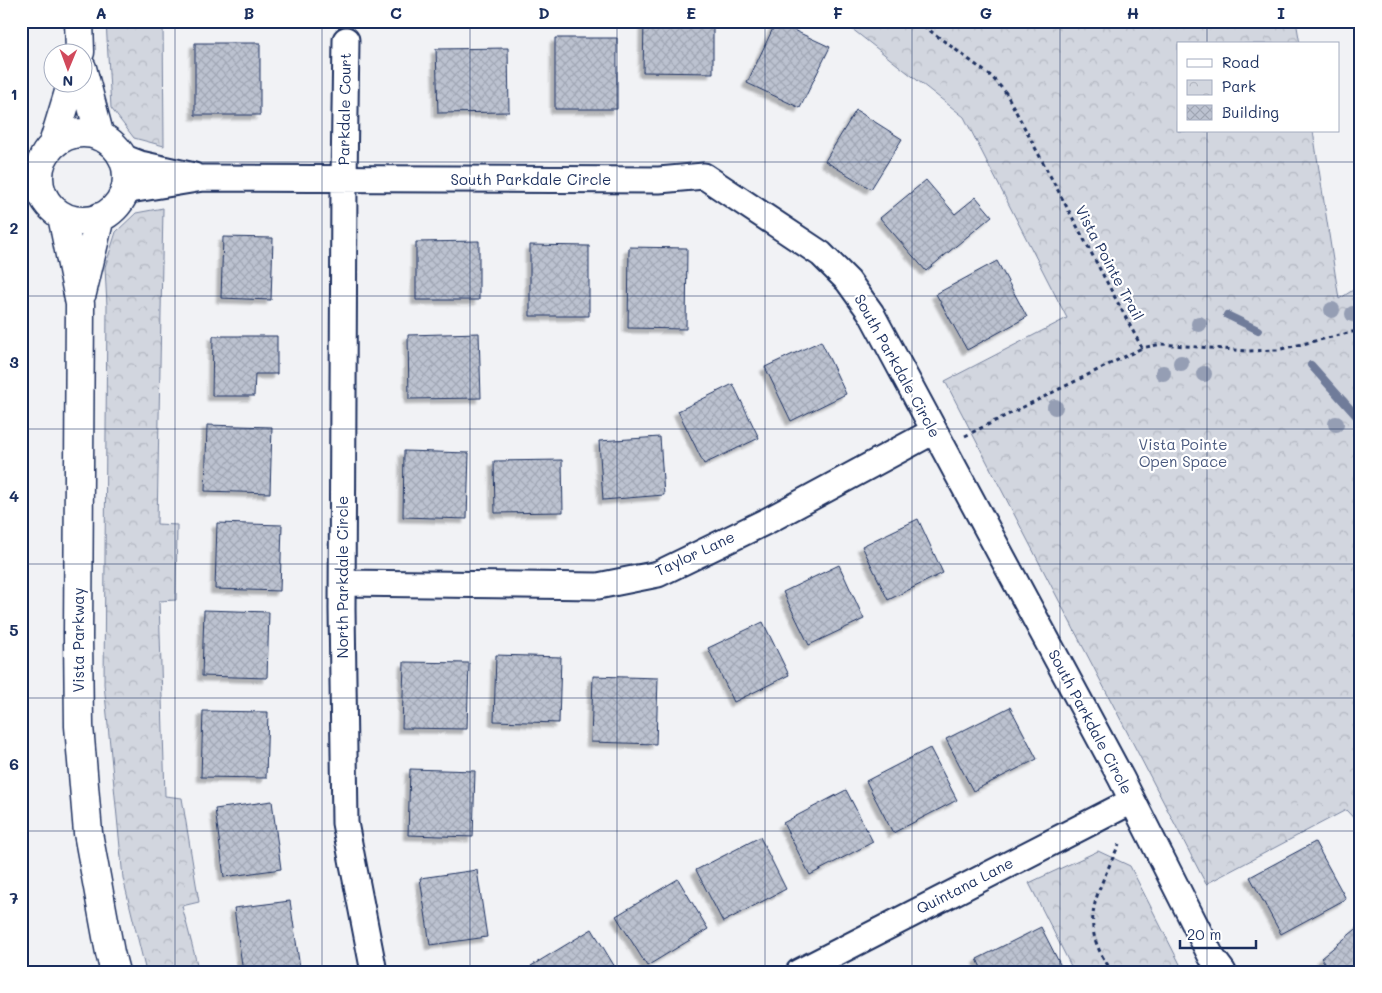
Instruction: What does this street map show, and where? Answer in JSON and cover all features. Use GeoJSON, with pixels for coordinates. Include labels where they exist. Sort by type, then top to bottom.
{"type":"FeatureCollection","features":[{"type":"Feature","properties":{"kind":"street"},"geometry":{"type":"LineString","coordinates":[[79,21],[80,42]]}},
{"type":"Feature","properties":{"kind":"street","name":"Parkdale Court"},"geometry":{"type":"LineString","coordinates":[[344,179],[346,40]]}},
{"type":"Feature","properties":{"kind":"street"},"geometry":{"type":"LineString","coordinates":[[53,144],[69,92]]}},
{"type":"Feature","properties":{"kind":"street"},"geometry":{"type":"LineString","coordinates":[[88,92],[100,137]]}},
{"type":"Feature","properties":{"kind":"street"},"geometry":{"type":"LineString","coordinates":[[89,134],[100,137],[117,150],[122,157],[126,168],[124,192],[119,202],[100,217],[88,221],[62,216],[51,208],[43,196],[39,182],[40,168],[44,155],[53,144],[65,137],[89,134]]}},
{"type":"Feature","properties":{"kind":"street","name":"South Parkdale Circle"},"geometry":{"type":"LineString","coordinates":[[122,157],[140,164],[203,178]]}},
{"type":"Feature","properties":{"kind":"street","name":"South Parkdale Circle"},"geometry":{"type":"LineString","coordinates":[[124,192],[203,178],[659,180],[704,176],[821,254],[848,281],[871,313],[1132,801],[1211,956],[1222,972]]}},
{"type":"Feature","properties":{"kind":"street","name":"North Parkdale Circle"},"geometry":{"type":"LineString","coordinates":[[344,179],[342,583],[345,824],[374,972]]}},
{"type":"Feature","properties":{"kind":"street","name":"Vista Parkway"},"geometry":{"type":"LineString","coordinates":[[62,216],[80,304],[79,726],[88,833],[115,972]]}},
{"type":"Feature","properties":{"kind":"street","name":"Vista Parkway"},"geometry":{"type":"LineString","coordinates":[[80,304],[100,217]]}},
{"type":"Feature","properties":{"kind":"street","name":"Taylor Lane"},"geometry":{"type":"LineString","coordinates":[[342,583],[598,586],[658,574],[769,520],[934,431]]}},
{"type":"Feature","properties":{"kind":"street","name":"Quintana Lane"},"geometry":{"type":"LineString","coordinates":[[799,972],[1132,801]]}},
{"type":"Feature","properties":{"kind":"path","name":"Vista Pointe Trail"},"geometry":{"type":"LineString","coordinates":[[917,21],[991,76],[1006,93],[1142,348]]}},
{"type":"Feature","properties":{"kind":"path"},"geometry":{"type":"LineString","coordinates":[[966,436],[1142,348],[1161,344],[1248,351],[1277,350],[1361,330]]}},
{"type":"Feature","properties":{"kind":"path"},"geometry":{"type":"LineString","coordinates":[[1113,972],[1104,960],[1094,940],[1092,917],[1096,899],[1119,844]]}},
{"type":"Feature","properties":{"kind":"green space"},"geometry":{"type":"Polygon","coordinates":[[[106,21],[163,21],[164,146],[134,138],[111,108],[106,21]]]}},
{"type":"Feature","properties":{"kind":"green space","name":"Vista Pointe Open Space"},"geometry":{"type":"Polygon","coordinates":[[[842,21],[1296,21],[1300,42],[1177,42],[1177,132],[1313,132],[1339,299],[1361,285],[1361,826],[1346,810],[1206,884],[945,381],[1067,318],[964,117],[842,21]]]}},
{"type":"Feature","properties":{"kind":"green space"},"geometry":{"type":"Polygon","coordinates":[[[163,208],[157,524],[177,525],[176,600],[159,601],[165,796],[182,798],[199,902],[182,906],[199,972],[146,972],[123,878],[104,684],[107,306],[105,267],[116,232],[136,213],[163,208]]]}},
{"type":"Feature","properties":{"kind":"green space"},"geometry":{"type":"Polygon","coordinates":[[[1098,851],[1130,866],[1184,972],[1074,972],[1029,883],[1098,851]]]}},
{"type":"Feature","properties":{"kind":"building"},"geometry":{"type":"Polygon","coordinates":[[[644,21],[713,21],[713,73],[643,72],[644,21]]]}},
{"type":"Feature","properties":{"kind":"building"},"geometry":{"type":"Polygon","coordinates":[[[776,22],[830,47],[800,108],[747,83],[776,22]]]}},
{"type":"Feature","properties":{"kind":"building"},"geometry":{"type":"Polygon","coordinates":[[[555,38],[617,38],[617,109],[555,109],[555,38]]]}},
{"type":"Feature","properties":{"kind":"building"},"geometry":{"type":"Polygon","coordinates":[[[195,43],[260,43],[260,115],[195,115],[195,43]]]}},
{"type":"Feature","properties":{"kind":"building"},"geometry":{"type":"Polygon","coordinates":[[[508,48],[509,112],[438,113],[436,49],[508,48]]]}},
{"type":"Feature","properties":{"kind":"building"},"geometry":{"type":"Polygon","coordinates":[[[856,110],[902,139],[871,189],[825,161],[856,110]]]}},
{"type":"Feature","properties":{"kind":"building"},"geometry":{"type":"Polygon","coordinates":[[[926,180],[955,214],[976,197],[992,216],[926,271],[880,218],[926,180]]]}},
{"type":"Feature","properties":{"kind":"building"},"geometry":{"type":"Polygon","coordinates":[[[223,237],[273,238],[271,300],[221,298],[223,237]]]}},
{"type":"Feature","properties":{"kind":"building"},"geometry":{"type":"Polygon","coordinates":[[[479,241],[479,300],[416,300],[416,242],[479,241]]]}},
{"type":"Feature","properties":{"kind":"building"},"geometry":{"type":"Polygon","coordinates":[[[530,245],[589,246],[589,316],[530,316],[530,245]]]}},
{"type":"Feature","properties":{"kind":"building"},"geometry":{"type":"Polygon","coordinates":[[[629,247],[687,248],[686,329],[628,328],[629,247]]]}},
{"type":"Feature","properties":{"kind":"building"},"geometry":{"type":"Polygon","coordinates":[[[997,261],[1027,317],[967,350],[936,294],[997,261]]]}},
{"type":"Feature","properties":{"kind":"building"},"geometry":{"type":"Polygon","coordinates":[[[479,333],[481,398],[409,399],[408,335],[479,333]]]}},
{"type":"Feature","properties":{"kind":"building"},"geometry":{"type":"Polygon","coordinates":[[[213,336],[277,336],[277,374],[255,374],[254,396],[212,396],[213,336]]]}},
{"type":"Feature","properties":{"kind":"building"},"geometry":{"type":"Polygon","coordinates":[[[821,341],[846,394],[791,421],[765,367],[821,341]]]}},
{"type":"Feature","properties":{"kind":"building"},"geometry":{"type":"Polygon","coordinates":[[[733,384],[759,438],[704,464],[678,411],[733,384]]]}},
{"type":"Feature","properties":{"kind":"building"},"geometry":{"type":"Polygon","coordinates":[[[207,425],[272,427],[270,493],[205,491],[207,425]]]}},
{"type":"Feature","properties":{"kind":"building"},"geometry":{"type":"Polygon","coordinates":[[[660,437],[664,495],[603,500],[599,441],[660,437]]]}},
{"type":"Feature","properties":{"kind":"building"},"geometry":{"type":"Polygon","coordinates":[[[404,451],[469,453],[467,519],[403,517],[404,451]]]}},
{"type":"Feature","properties":{"kind":"building"},"geometry":{"type":"Polygon","coordinates":[[[562,460],[563,512],[495,513],[494,461],[562,460]]]}},
{"type":"Feature","properties":{"kind":"building"},"geometry":{"type":"Polygon","coordinates":[[[918,519],[943,573],[888,600],[862,546],[918,519]]]}},
{"type":"Feature","properties":{"kind":"building"},"geometry":{"type":"Polygon","coordinates":[[[217,523],[282,525],[280,591],[215,589],[217,523]]]}},
{"type":"Feature","properties":{"kind":"building"},"geometry":{"type":"Polygon","coordinates":[[[839,565],[864,619],[809,645],[783,592],[839,565]]]}},
{"type":"Feature","properties":{"kind":"building"},"geometry":{"type":"Polygon","coordinates":[[[204,610],[269,612],[267,678],[202,676],[204,610]]]}},
{"type":"Feature","properties":{"kind":"building"},"geometry":{"type":"Polygon","coordinates":[[[763,622],[789,675],[734,702],[708,648],[763,622]]]}},
{"type":"Feature","properties":{"kind":"building"},"geometry":{"type":"Polygon","coordinates":[[[496,655],[561,657],[559,723],[494,721],[496,655]]]}},
{"type":"Feature","properties":{"kind":"building"},"geometry":{"type":"Polygon","coordinates":[[[404,662],[469,663],[467,729],[402,728],[404,662]]]}},
{"type":"Feature","properties":{"kind":"building"},"geometry":{"type":"Polygon","coordinates":[[[593,676],[658,678],[656,744],[591,742],[593,676]]]}},
{"type":"Feature","properties":{"kind":"building"},"geometry":{"type":"Polygon","coordinates":[[[1010,707],[1037,759],[973,791],[946,739],[1010,707]]]}},
{"type":"Feature","properties":{"kind":"building"},"geometry":{"type":"Polygon","coordinates":[[[203,711],[268,712],[266,778],[201,777],[203,711]]]}},
{"type":"Feature","properties":{"kind":"building"},"geometry":{"type":"Polygon","coordinates":[[[930,748],[957,800],[893,833],[866,781],[930,748]]]}},
{"type":"Feature","properties":{"kind":"building"},"geometry":{"type":"Polygon","coordinates":[[[410,769],[475,771],[473,837],[408,835],[410,769]]]}},
{"type":"Feature","properties":{"kind":"building"},"geometry":{"type":"Polygon","coordinates":[[[846,790],[873,842],[810,875],[783,823],[846,790]]]}},
{"type":"Feature","properties":{"kind":"building"},"geometry":{"type":"Polygon","coordinates":[[[272,801],[281,869],[224,877],[215,809],[272,801]]]}},
{"type":"Feature","properties":{"kind":"building"},"geometry":{"type":"Polygon","coordinates":[[[760,837],[786,889],[723,922],[696,870],[760,837]]]}},
{"type":"Feature","properties":{"kind":"building"},"geometry":{"type":"Polygon","coordinates":[[[1315,842],[1346,899],[1281,934],[1250,877],[1315,842]]]}},
{"type":"Feature","properties":{"kind":"building"},"geometry":{"type":"Polygon","coordinates":[[[477,870],[487,937],[430,945],[420,878],[477,870]]]}},
{"type":"Feature","properties":{"kind":"building"},"geometry":{"type":"Polygon","coordinates":[[[678,879],[708,929],[647,966],[616,916],[678,879]]]}},
{"type":"Feature","properties":{"kind":"building"},"geometry":{"type":"Polygon","coordinates":[[[290,901],[300,968],[275,972],[243,972],[234,908],[290,901]]]}},
{"type":"Feature","properties":{"kind":"building"},"geometry":{"type":"Polygon","coordinates":[[[1361,925],[1361,972],[1332,972],[1321,958],[1361,925]]]}},
{"type":"Feature","properties":{"kind":"building"},"geometry":{"type":"Polygon","coordinates":[[[1041,927],[1064,972],[983,972],[977,959],[1041,927]]]}},
{"type":"Feature","properties":{"kind":"building"},"geometry":{"type":"Polygon","coordinates":[[[592,929],[618,972],[535,972],[531,966],[592,929]]]}},
{"type":"Feature","properties":{"kind":"waterway"},"geometry":{"type":"LineString","coordinates":[[1227,315],[1258,330]]}},
{"type":"Feature","properties":{"kind":"waterway"},"geometry":{"type":"LineString","coordinates":[[1311,365],[1361,421]]}}]}
